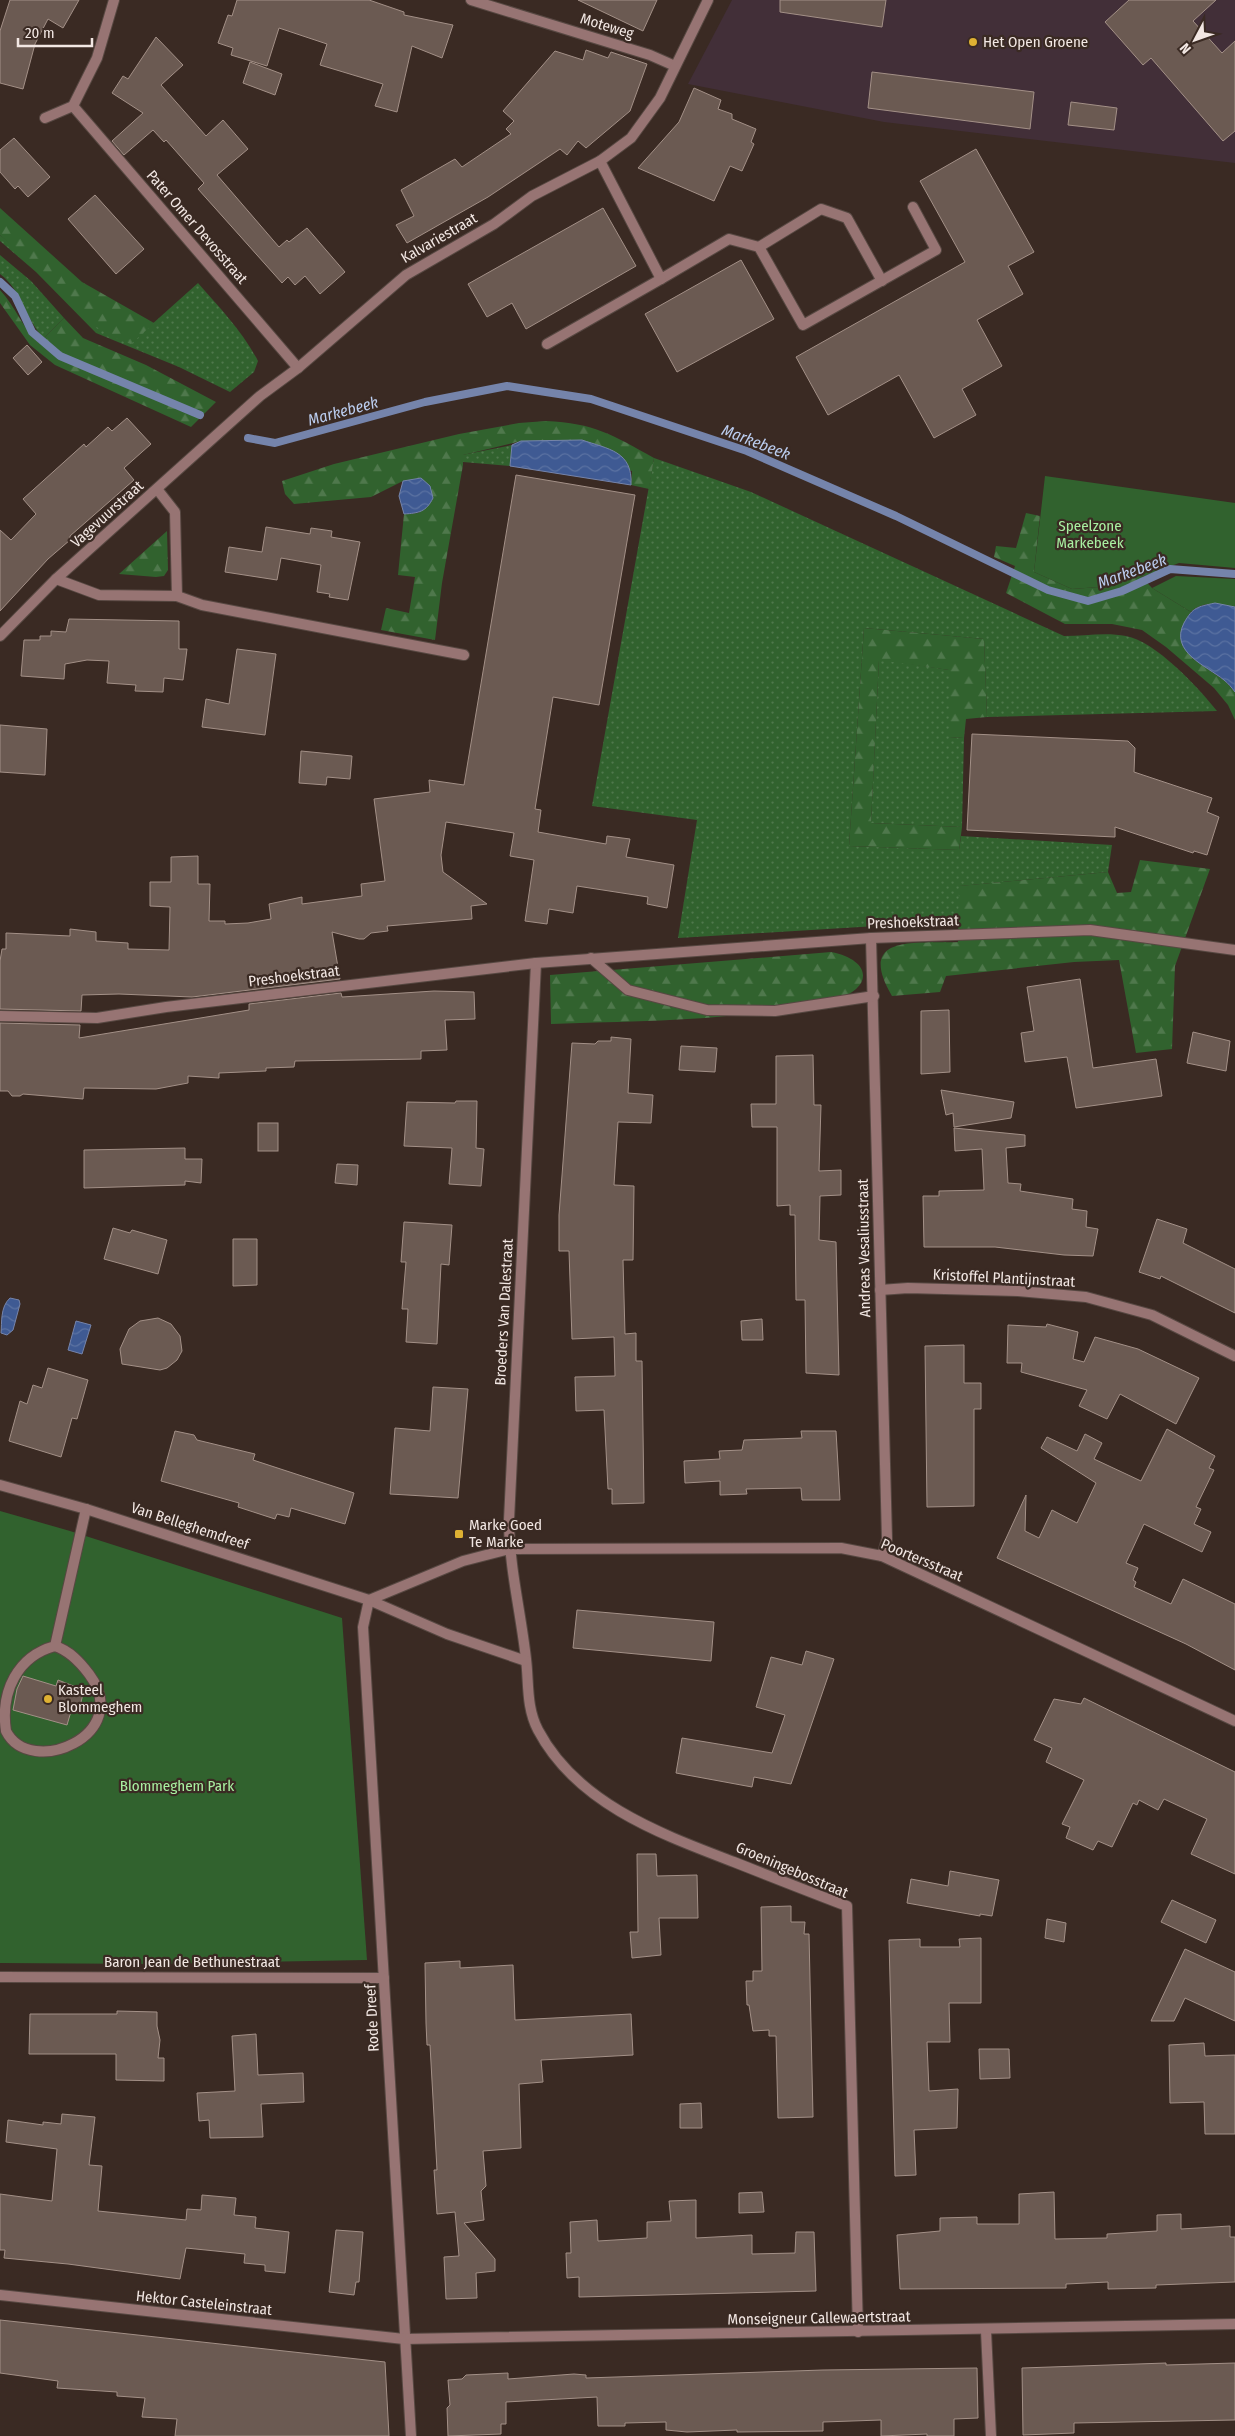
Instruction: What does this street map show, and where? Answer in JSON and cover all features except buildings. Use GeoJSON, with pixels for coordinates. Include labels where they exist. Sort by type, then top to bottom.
{"type":"FeatureCollection","features":[{"type":"Feature","properties":{"kind":"street"},"geometry":{"type":"LineString","coordinates":[[45,118],[73,106],[97,58],[114,0]]}},
{"type":"Feature","properties":{"kind":"street","name":"Moteweg"},"geometry":{"type":"LineString","coordinates":[[471,0],[650,54],[675,66]]}},
{"type":"Feature","properties":{"kind":"street","name":"Kalvariestraat"},"geometry":{"type":"LineString","coordinates":[[158,489],[260,396],[298,368],[406,275],[494,224],[532,196],[600,161],[631,138],[660,98],[708,0]]}},
{"type":"Feature","properties":{"kind":"street","name":"Pater Omer Devosstraat"},"geometry":{"type":"LineString","coordinates":[[73,106],[298,368]]}},
{"type":"Feature","properties":{"kind":"street"},"geometry":{"type":"LineString","coordinates":[[600,161],[660,279]]}},
{"type":"Feature","properties":{"kind":"street"},"geometry":{"type":"LineString","coordinates":[[548,344],[729,239],[759,247],[803,325],[936,250],[913,207]]}},
{"type":"Feature","properties":{"kind":"street"},"geometry":{"type":"LineString","coordinates":[[759,247],[821,209],[847,218],[882,281]]}},
{"type":"Feature","properties":{"kind":"street","name":"Vagevuurstraat"},"geometry":{"type":"LineString","coordinates":[[0,636],[56,579],[158,489],[175,512],[178,596]]}},
{"type":"Feature","properties":{"kind":"street"},"geometry":{"type":"LineString","coordinates":[[56,579],[99,595],[178,596],[202,605],[464,655]]}},
{"type":"Feature","properties":{"kind":"street","name":"Preshoekstraat"},"geometry":{"type":"LineString","coordinates":[[0,1016],[97,1018],[166,1007],[472,969],[591,958],[871,938],[1090,930],[1235,950]]}},
{"type":"Feature","properties":{"kind":"street","name":"Andreas Vesaliusstraat"},"geometry":{"type":"LineString","coordinates":[[871,938],[887,1539],[882,1556]]}},
{"type":"Feature","properties":{"kind":"street"},"geometry":{"type":"LineString","coordinates":[[591,958],[628,990],[707,1010],[776,1011],[874,996]]}},
{"type":"Feature","properties":{"kind":"street","name":"Broeders Van Dalestraat"},"geometry":{"type":"LineString","coordinates":[[526,1661],[509,1549],[508,1520],[536,963]]}},
{"type":"Feature","properties":{"kind":"street","name":"Kristoffel Plantijnstraat"},"geometry":{"type":"LineString","coordinates":[[880,1290],[908,1288],[1018,1291],[1086,1297],[1152,1315],[1235,1356]]}},
{"type":"Feature","properties":{"kind":"street","name":"Van Belleghemdreef"},"geometry":{"type":"LineString","coordinates":[[0,1485],[86,1509],[369,1600],[447,1634],[526,1661]]}},
{"type":"Feature","properties":{"kind":"street"},"geometry":{"type":"LineString","coordinates":[[55,1646],[86,1509]]}},
{"type":"Feature","properties":{"kind":"street","name":"Poortersstraat"},"geometry":{"type":"LineString","coordinates":[[509,1549],[841,1548],[882,1556],[1235,1721]]}},
{"type":"Feature","properties":{"kind":"street"},"geometry":{"type":"LineString","coordinates":[[369,1600],[463,1561],[509,1549]]}},
{"type":"Feature","properties":{"kind":"street","name":"Rode Dreef"},"geometry":{"type":"LineString","coordinates":[[369,1600],[363,1627],[411,2436]]}},
{"type":"Feature","properties":{"kind":"street"},"geometry":{"type":"LineString","coordinates":[[55,1646],[66,1650],[93,1679],[98,1688],[101,1715],[92,1729],[82,1739],[70,1746],[56,1750],[28,1748],[17,1743],[7,1734],[2,1721],[2,1697],[7,1680],[16,1667],[38,1650],[55,1646]]}},
{"type":"Feature","properties":{"kind":"street","name":"Groeningebosstraat"},"geometry":{"type":"LineString","coordinates":[[526,1661],[528,1697],[538,1729],[565,1769],[593,1795],[627,1816],[687,1844],[847,1906],[858,2332]]}},
{"type":"Feature","properties":{"kind":"street","name":"Baron Jean de Bethunestraat"},"geometry":{"type":"LineString","coordinates":[[0,1977],[384,1978]]}},
{"type":"Feature","properties":{"kind":"street","name":"Hektor Casteleinstraat"},"geometry":{"type":"LineString","coordinates":[[0,2296],[404,2339]]}},
{"type":"Feature","properties":{"kind":"street","name":"Monseigneur Callewaertstraat"},"geometry":{"type":"LineString","coordinates":[[404,2339],[986,2330],[1235,2324]]}},
{"type":"Feature","properties":{"kind":"street"},"geometry":{"type":"LineString","coordinates":[[986,2330],[991,2436]]}},
{"type":"Feature","properties":{"kind":"shaded area","name":"Het Open Groene"},"geometry":{"type":"Polygon","coordinates":[[[732,0],[1235,0],[1235,163],[884,122],[688,84],[732,0]]]}},
{"type":"Feature","properties":{"kind":"green space"},"geometry":{"type":"Polygon","coordinates":[[[0,208],[82,282],[154,323],[131,344],[115,338],[88,322],[32,264],[0,235],[0,208]]]}},
{"type":"Feature","properties":{"kind":"green space"},"geometry":{"type":"Polygon","coordinates":[[[0,235],[131,343],[198,283],[230,320],[252,350],[258,361],[254,372],[230,392],[179,367],[96,333],[36,272],[0,241],[0,235]]]}},
{"type":"Feature","properties":{"kind":"green space"},"geometry":{"type":"Polygon","coordinates":[[[0,255],[31,281],[64,318],[44,338],[32,323],[14,289],[0,274],[0,255]]]}},
{"type":"Feature","properties":{"kind":"green space"},"geometry":{"type":"Polygon","coordinates":[[[0,290],[28,331],[39,343],[64,318],[83,338],[146,365],[216,402],[191,427],[55,365],[30,345],[0,303],[0,290]]]}},
{"type":"Feature","properties":{"kind":"green space"},"geometry":{"type":"Polygon","coordinates":[[[546,421],[577,424],[603,432],[654,458],[649,489],[631,485],[632,471],[521,441],[463,455],[463,465],[442,583],[435,640],[381,630],[386,608],[409,613],[415,577],[398,575],[404,514],[419,513],[421,478],[403,481],[371,497],[294,504],[285,494],[282,481],[334,464],[459,434],[519,423],[546,421]]]}},
{"type":"Feature","properties":{"kind":"green space"},"geometry":{"type":"Polygon","coordinates":[[[512,445],[510,466],[463,462],[462,455],[512,445]]]}},
{"type":"Feature","properties":{"kind":"green space"},"geometry":{"type":"Polygon","coordinates":[[[654,458],[751,492],[1064,636],[1111,634],[1137,640],[1163,656],[1176,667],[1217,711],[987,717],[984,639],[864,628],[849,846],[959,850],[961,836],[1112,845],[1108,872],[960,886],[959,921],[678,938],[697,820],[592,806],[654,458]]]}},
{"type":"Feature","properties":{"kind":"green space","name":"Speelzone Markebeek"},"geometry":{"type":"Polygon","coordinates":[[[1045,476],[1235,503],[1235,568],[1179,563],[1142,577],[1134,570],[1099,587],[1072,589],[1034,572],[1045,476]]]}},
{"type":"Feature","properties":{"kind":"green space"},"geometry":{"type":"Polygon","coordinates":[[[1026,513],[1040,516],[1034,572],[1072,589],[1099,587],[1134,569],[1152,588],[1191,612],[1188,616],[1192,658],[1225,681],[1235,692],[1235,720],[1228,705],[1214,688],[1166,647],[1142,630],[1112,624],[1065,624],[1006,593],[1015,566],[994,557],[996,546],[1016,548],[1026,513]]]}},
{"type":"Feature","properties":{"kind":"green space"},"geometry":{"type":"Polygon","coordinates":[[[167,531],[168,570],[164,576],[119,574],[167,531]]]}},
{"type":"Feature","properties":{"kind":"green space"},"geometry":{"type":"Polygon","coordinates":[[[1176,576],[1235,579],[1235,607],[1206,605],[1195,608],[1191,612],[1152,588],[1176,576]]]}},
{"type":"Feature","properties":{"kind":"green space"},"geometry":{"type":"Polygon","coordinates":[[[864,628],[984,639],[987,717],[966,719],[964,738],[949,737],[949,670],[879,660],[871,823],[962,827],[959,850],[849,846],[864,628]]]}},
{"type":"Feature","properties":{"kind":"green space"},"geometry":{"type":"Polygon","coordinates":[[[879,659],[949,670],[949,737],[964,738],[962,827],[871,823],[879,659]]]}},
{"type":"Feature","properties":{"kind":"green space"},"geometry":{"type":"Polygon","coordinates":[[[1140,860],[1210,869],[1175,966],[1172,1049],[1136,1053],[1119,960],[1074,962],[946,976],[940,992],[892,996],[883,976],[881,961],[886,952],[896,946],[909,943],[958,942],[959,886],[1108,872],[1117,893],[1131,892],[1140,860]]]}},
{"type":"Feature","properties":{"kind":"green space"},"geometry":{"type":"Polygon","coordinates":[[[831,952],[854,961],[861,968],[863,974],[862,982],[857,989],[835,1000],[727,1016],[551,1024],[550,975],[831,952]]]}},
{"type":"Feature","properties":{"kind":"green space","name":"Blommeghem Park"},"geometry":{"type":"Polygon","coordinates":[[[0,1511],[70,1531],[342,1618],[367,1960],[154,1964],[0,1963],[0,1511]]]}},
{"type":"Feature","properties":{"kind":"water"},"geometry":{"type":"Polygon","coordinates":[[[582,440],[609,449],[623,458],[631,474],[631,485],[510,466],[512,445],[521,441],[582,440]]]}},
{"type":"Feature","properties":{"kind":"water"},"geometry":{"type":"Polygon","coordinates":[[[421,478],[430,486],[433,498],[422,511],[404,514],[399,496],[403,481],[421,478]]]}},
{"type":"Feature","properties":{"kind":"water"},"geometry":{"type":"Polygon","coordinates":[[[1215,603],[1235,607],[1235,692],[1225,681],[1192,657],[1182,642],[1181,633],[1184,623],[1190,614],[1200,607],[1215,603]]]}},
{"type":"Feature","properties":{"kind":"water"},"geometry":{"type":"Polygon","coordinates":[[[10,1298],[19,1300],[20,1304],[13,1330],[7,1335],[1,1333],[2,1320],[3,1310],[10,1298]]]}},
{"type":"Feature","properties":{"kind":"water"},"geometry":{"type":"Polygon","coordinates":[[[76,1321],[91,1325],[82,1354],[68,1350],[76,1321]]]}},
{"type":"Feature","properties":{"kind":"waterway","name":"Markebeek"},"geometry":{"type":"LineString","coordinates":[[0,282],[15,296],[32,332],[60,356],[200,415]]}},
{"type":"Feature","properties":{"kind":"waterway","name":"Markebeek"},"geometry":{"type":"LineString","coordinates":[[248,438],[275,443],[425,402],[507,386],[591,399],[747,451],[896,516],[1048,590],[1088,601],[1122,591],[1170,569],[1235,574]]}},
{"type":"Feature","properties":{"kind":"place","name":"Het Open Groene"},"geometry":{"type":"Point","coordinates":[973,42]}},
{"type":"Feature","properties":{"kind":"place","name":"Marke Goed Te Marke"},"geometry":{"type":"Point","coordinates":[459,1534]}},
{"type":"Feature","properties":{"kind":"place","name":"Kasteel Blommeghem"},"geometry":{"type":"Point","coordinates":[48,1699]}}]}
